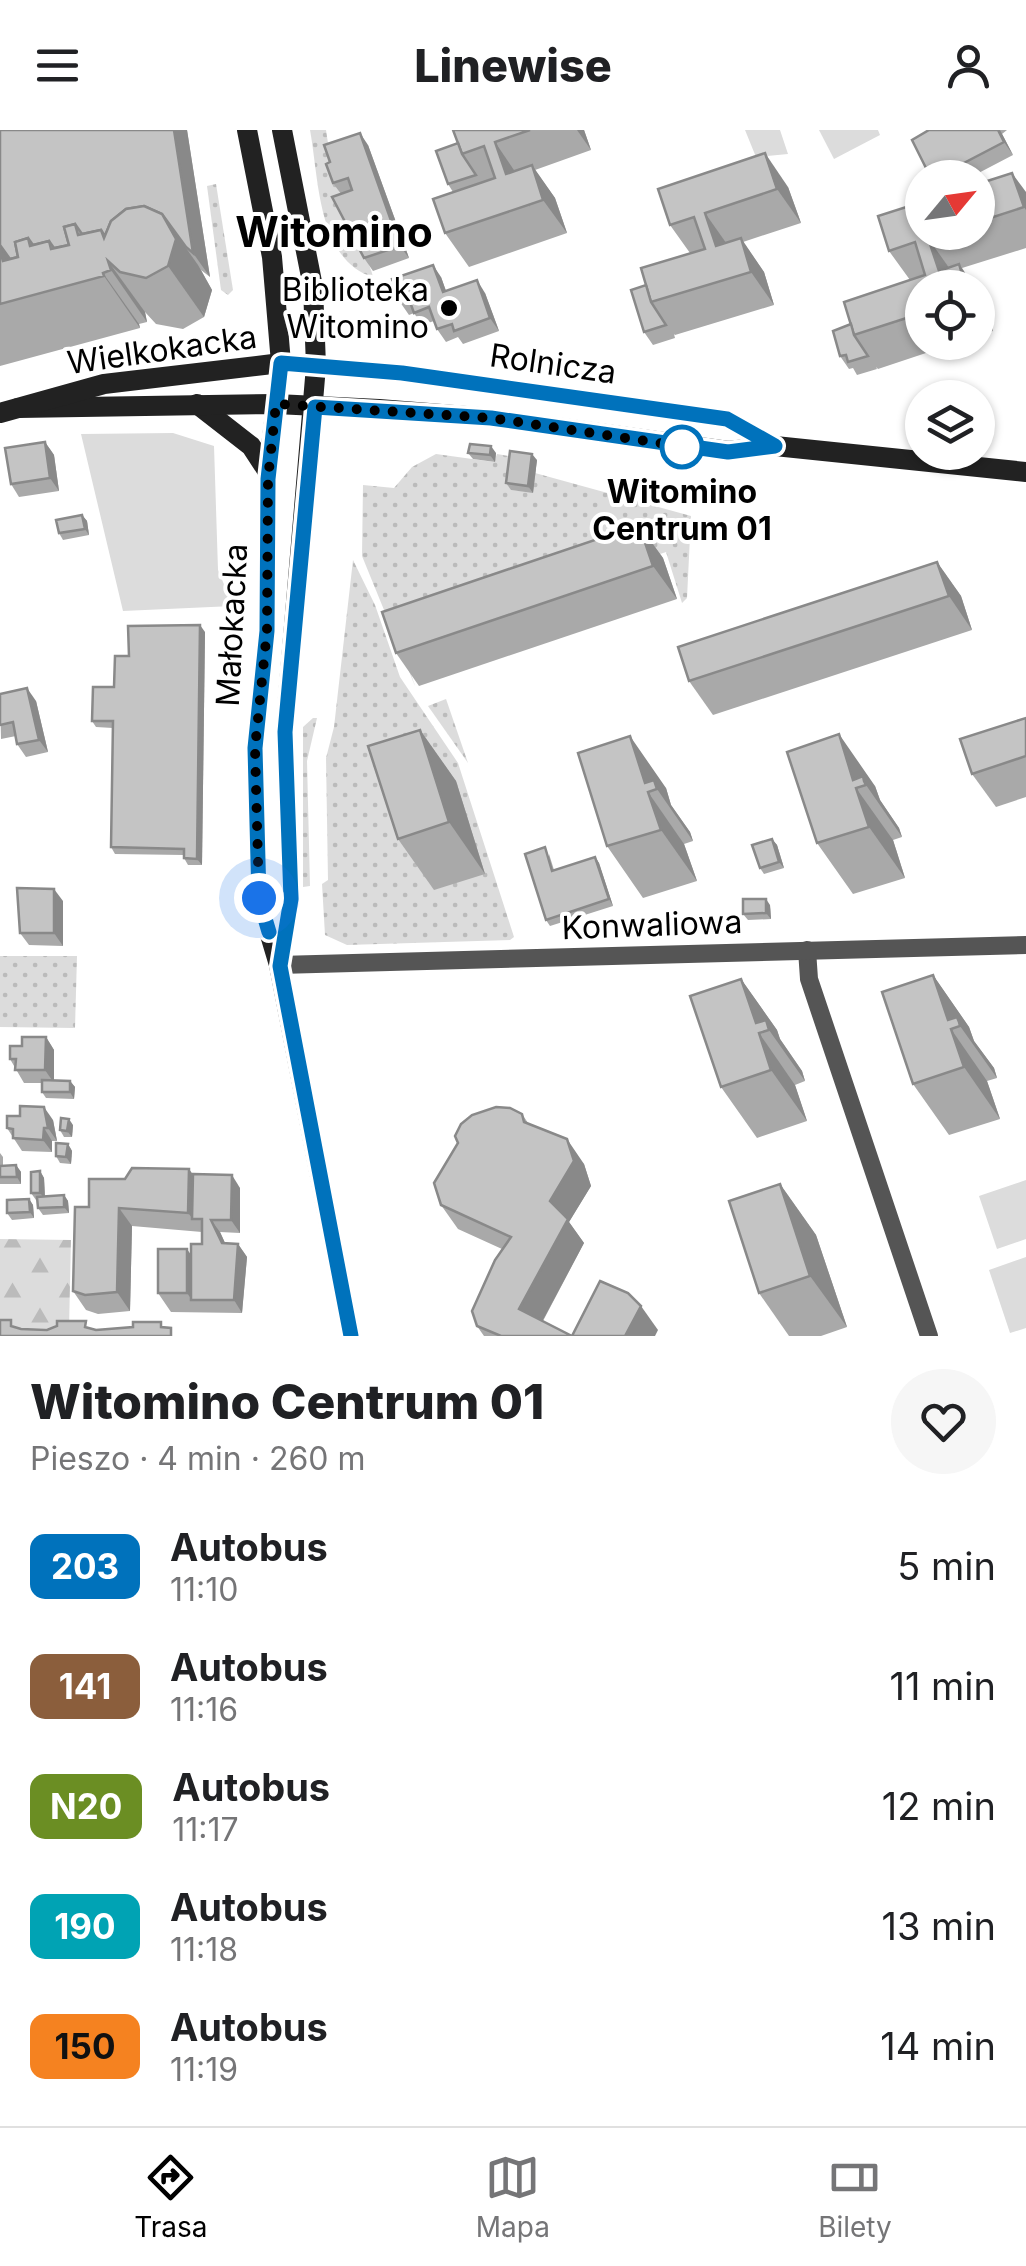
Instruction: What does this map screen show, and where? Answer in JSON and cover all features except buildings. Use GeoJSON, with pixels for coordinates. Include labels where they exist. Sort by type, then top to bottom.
{"type":"FeatureCollection","features":[{"type":"Feature","properties":{"kind":"main road","name":"Małokacka"},"geometry":{"type":"LineString","coordinates":[[247,130],[272,256],[281,363],[268,472],[267,631],[255,748],[259,898],[280,966],[351,1336]]}},
{"type":"Feature","properties":{"kind":"main road","name":"Małokacka"},"geometry":{"type":"LineString","coordinates":[[280,966],[291,899],[285,732],[316,366],[313,287],[282,130]]}},
{"type":"Feature","properties":{"kind":"main road","name":"Wielkokacka"},"geometry":{"type":"LineString","coordinates":[[9,410],[104,384],[281,363],[316,366]]}},
{"type":"Feature","properties":{"kind":"main road","name":"Rolnicza"},"geometry":{"type":"LineString","coordinates":[[316,366],[402,373],[727,419],[775,446]]}},
{"type":"Feature","properties":{"kind":"main road","name":"Wielkokacka"},"geometry":{"type":"LineString","coordinates":[[9,410],[197,404],[315,407]]}},
{"type":"Feature","properties":{"kind":"main road"},"geometry":{"type":"LineString","coordinates":[[197,404],[251,446],[268,472]]}},
{"type":"Feature","properties":{"kind":"main road","name":"Rolnicza"},"geometry":{"type":"LineString","coordinates":[[315,407],[491,418],[728,452],[775,446],[1026,472]]}},
{"type":"Feature","properties":{"kind":"street","name":"Konwaliowa"},"geometry":{"type":"LineString","coordinates":[[280,966],[1026,945]]}},
{"type":"Feature","properties":{"kind":"street"},"geometry":{"type":"LineString","coordinates":[[807,950],[810,978],[929,1336]]}},
{"type":"Feature","properties":{"kind":"green space"},"geometry":{"type":"Polygon","coordinates":[[[310,130],[326,130],[333,176],[345,205],[339,209],[373,277],[355,268],[331,236],[319,193],[310,130]]]}},
{"type":"Feature","properties":{"kind":"green space"},"geometry":{"type":"Polygon","coordinates":[[[745,130],[780,130],[788,154],[756,157],[745,130]]]}},
{"type":"Feature","properties":{"kind":"green space"},"geometry":{"type":"Polygon","coordinates":[[[819,130],[878,130],[880,135],[834,159],[819,130]]]}},
{"type":"Feature","properties":{"kind":"green space"},"geometry":{"type":"Polygon","coordinates":[[[216,184],[233,290],[228,295],[221,290],[207,186],[216,184]]]}},
{"type":"Feature","properties":{"kind":"green space"},"geometry":{"type":"Polygon","coordinates":[[[173,433],[214,446],[218,570],[233,606],[123,611],[81,434],[173,433]]]}},
{"type":"Feature","properties":{"kind":"green space"},"geometry":{"type":"Polygon","coordinates":[[[436,454],[494,462],[497,454],[515,457],[511,490],[533,492],[535,473],[691,516],[687,598],[682,603],[666,552],[401,644],[415,686],[362,556],[363,485],[394,488],[412,467],[436,454]]]}},
{"type":"Feature","properties":{"kind":"green space"},"geometry":{"type":"Polygon","coordinates":[[[353,560],[375,605],[400,677],[458,763],[514,937],[510,940],[347,945],[325,935],[322,884],[328,880],[326,758],[334,727],[353,560]]]}},
{"type":"Feature","properties":{"kind":"green space"},"geometry":{"type":"Polygon","coordinates":[[[446,699],[468,763],[428,706],[446,699]]]}},
{"type":"Feature","properties":{"kind":"green space"},"geometry":{"type":"Polygon","coordinates":[[[317,718],[307,761],[310,886],[303,887],[303,727],[317,718]]]}},
{"type":"Feature","properties":{"kind":"green space"},"geometry":{"type":"Polygon","coordinates":[[[0,956],[77,956],[75,1028],[0,1027],[0,956]]]}},
{"type":"Feature","properties":{"kind":"green space"},"geometry":{"type":"Polygon","coordinates":[[[1026,1180],[1026,1239],[997,1249],[979,1196],[1026,1180]]]}},
{"type":"Feature","properties":{"kind":"green space"},"geometry":{"type":"Polygon","coordinates":[[[0,1239],[71,1240],[69,1329],[0,1328],[0,1239]]]}},
{"type":"Feature","properties":{"kind":"green space"},"geometry":{"type":"Polygon","coordinates":[[[1026,1257],[1026,1328],[1010,1333],[989,1270],[1026,1257]]]}},
{"type":"Feature","properties":{"kind":"bus line","name":"203"},"geometry":{"type":"LineString","coordinates":[[269,932],[259,898],[255,748],[267,631],[268,479],[281,363],[402,373],[727,419],[775,446],[728,452],[491,418],[315,407],[285,732],[291,899],[280,966],[351,1336]]}},
{"type":"Feature","properties":{"kind":"place","name":"Biblioteka Witomino"},"geometry":{"type":"Point","coordinates":[449,308]}},
{"type":"Feature","properties":{"kind":"place","name":"Witomino Centrum 01"},"geometry":{"type":"Point","coordinates":[682,447]}},
{"type":"Feature","properties":{"kind":"district","name":"Witomino"},"geometry":{"type":"Point","coordinates":[334,232]}},
{"type":"Feature","properties":{"kind":"route"},"geometry":{"type":"LineString","coordinates":[[259,898],[255,748],[267,631],[268,479],[276,404],[491,418],[693,448],[682,447]]}}]}
